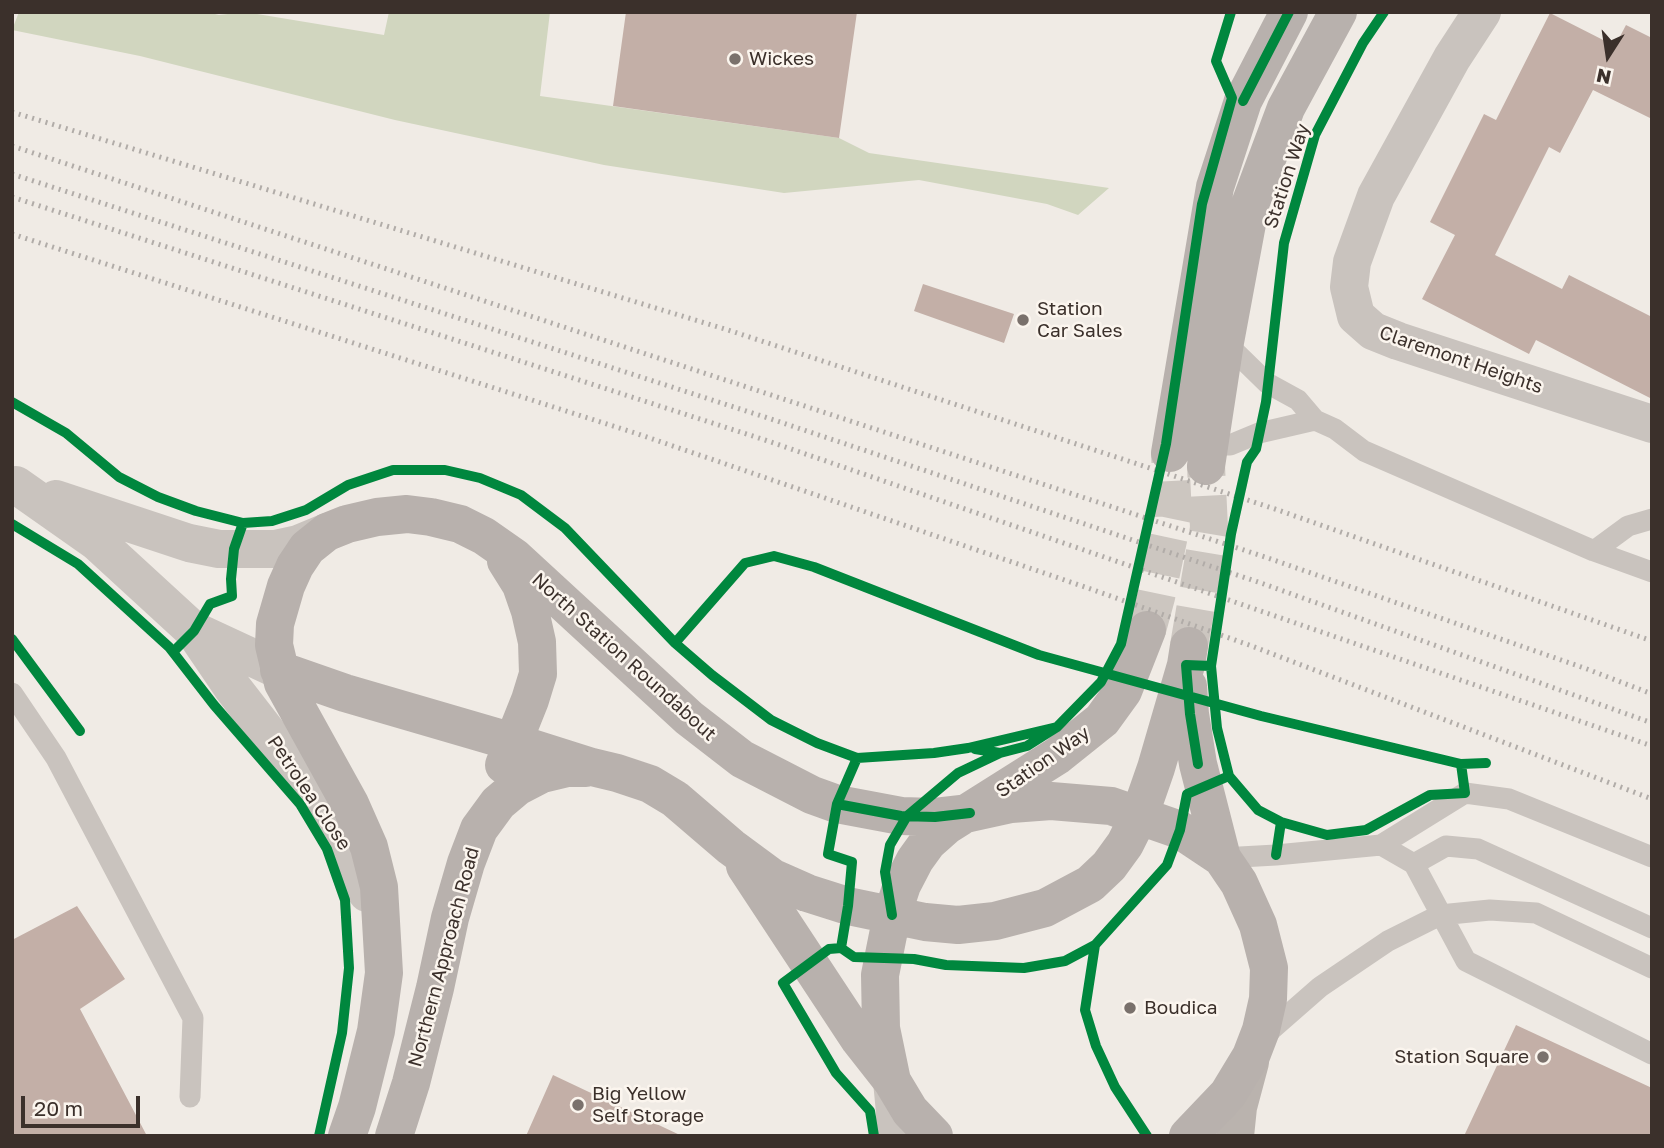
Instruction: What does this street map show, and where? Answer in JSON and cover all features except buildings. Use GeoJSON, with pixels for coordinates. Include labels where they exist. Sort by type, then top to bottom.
{"type":"FeatureCollection","features":[{"type":"Feature","properties":{"kind":"main road"},"geometry":{"type":"LineString","coordinates":[[1170,453],[1215,187],[1243,101],[1289,12]]}},
{"type":"Feature","properties":{"kind":"main road","name":"Station Way"},"geometry":{"type":"LineString","coordinates":[[1207,456],[1251,202],[1286,108],[1338,12]]}},
{"type":"Feature","properties":{"kind":"main road"},"geometry":{"type":"LineString","coordinates":[[347,1136],[376,1031],[384,973],[380,898],[369,847],[350,804],[293,704],[279,670],[274,645],[275,624],[286,586],[307,548],[327,532],[377,517],[407,514],[460,524],[484,536],[505,560],[521,585],[537,642],[538,674],[479,829]]}},
{"type":"Feature","properties":{"kind":"main road","name":"North Station Roundabout"},"geometry":{"type":"LineString","coordinates":[[484,536],[514,557],[689,719],[742,759],[813,795],[836,804],[901,816],[935,817],[1011,804],[1051,801],[1111,806],[1180,830],[1222,858],[1250,903],[1269,968],[1268,999],[1261,1030],[1251,1056],[1228,1094],[1188,1136]]}},
{"type":"Feature","properties":{"kind":"main road","name":"Station Way"},"geometry":{"type":"LineString","coordinates":[[970,813],[1057,756],[1102,720],[1123,691],[1147,630]]}},
{"type":"Feature","properties":{"kind":"main road"},"geometry":{"type":"LineString","coordinates":[[1140,814],[1188,655],[1190,714],[1198,764],[1222,858]]}},
{"type":"Feature","properties":{"kind":"main road","name":"North Station Roundabout"},"geometry":{"type":"LineString","coordinates":[[279,670],[345,693],[617,773],[658,789],[675,799],[730,847],[773,878],[807,893],[848,906],[925,922],[958,925],[995,921],[1045,908],[1090,884],[1109,866],[1125,844],[1140,814]]}},
{"type":"Feature","properties":{"kind":"main road","name":"Northern Approach Road"},"geometry":{"type":"LineString","coordinates":[[394,1136],[411,1083],[450,918],[479,829],[498,803],[517,787],[542,774],[567,768],[592,767]]}},
{"type":"Feature","properties":{"kind":"main road","name":"North Station Roundabout"},"geometry":{"type":"LineString","coordinates":[[892,1081],[881,1028],[880,988],[882,958],[892,915],[902,885],[928,842],[946,826],[970,813]]}},
{"type":"Feature","properties":{"kind":"main road","name":"North Station Roundabout"},"geometry":{"type":"LineString","coordinates":[[730,847],[754,878],[910,1111],[934,1136]]}},
{"type":"Feature","properties":{"kind":"main road"},"geometry":{"type":"LineString","coordinates":[[1235,1136],[1238,1107],[1251,1056]]}},
{"type":"Feature","properties":{"kind":"street","name":"Claremont Heights"},"geometry":{"type":"LineString","coordinates":[[1482,12],[1452,58],[1377,196],[1352,261],[1349,287],[1356,316],[1373,331],[1398,341],[1652,425]]}},
{"type":"Feature","properties":{"kind":"street","name":"Petrolea Close"},"geometry":{"type":"LineString","coordinates":[[14,484],[189,543],[219,548],[275,549],[298,544],[327,532]]}},
{"type":"Feature","properties":{"kind":"street","name":"Petrolea Close"},"geometry":{"type":"LineString","coordinates":[[14,484],[97,542],[194,631],[232,687],[311,789],[348,846],[370,903],[379,936],[384,973]]}},
{"type":"Feature","properties":{"kind":"street","name":"Petrolea Close"},"geometry":{"type":"LineString","coordinates":[[194,631],[279,670]]}},
{"type":"Feature","properties":{"kind":"street"},"geometry":{"type":"LineString","coordinates":[[892,1081],[894,1136]]}},
{"type":"Feature","properties":{"kind":"lane"},"geometry":{"type":"LineString","coordinates":[[1225,342],[1268,383],[1298,400],[1315,420],[1335,429],[1364,451],[1594,551],[1652,572]]}},
{"type":"Feature","properties":{"kind":"lane"},"geometry":{"type":"LineString","coordinates":[[1207,456],[1259,433],[1315,420]]}},
{"type":"Feature","properties":{"kind":"lane"},"geometry":{"type":"LineString","coordinates":[[1594,551],[1628,526],[1652,519]]}},
{"type":"Feature","properties":{"kind":"lane"},"geometry":{"type":"LineString","coordinates":[[12,694],[56,758],[193,1018],[190,1097]]}},
{"type":"Feature","properties":{"kind":"lane"},"geometry":{"type":"LineString","coordinates":[[1222,858],[1381,845],[1465,793],[1510,799],[1652,857]]}},
{"type":"Feature","properties":{"kind":"lane"},"geometry":{"type":"LineString","coordinates":[[1381,845],[1414,864],[1466,961],[1652,1054]]}},
{"type":"Feature","properties":{"kind":"lane"},"geometry":{"type":"LineString","coordinates":[[1414,864],[1446,846],[1478,849],[1652,928]]}},
{"type":"Feature","properties":{"kind":"lane"},"geometry":{"type":"LineString","coordinates":[[1251,1056],[1272,1029],[1320,987],[1388,941],[1440,915],[1490,910],[1536,914],[1652,968]]}},
{"type":"Feature","properties":{"kind":"green space"},"geometry":{"type":"Polygon","coordinates":[[[19,12],[207,12],[219,15],[245,12],[384,35],[389,12],[550,12],[540,96],[839,138],[869,153],[1109,188],[1078,215],[1047,204],[919,180],[784,193],[604,165],[395,120],[140,56],[12,30],[19,12]]]}},
{"type":"Feature","properties":{"kind":"tunnel"},"geometry":{"type":"LineString","coordinates":[[1147,630],[1173,516],[1170,453]]}},
{"type":"Feature","properties":{"kind":"tunnel"},"geometry":{"type":"LineString","coordinates":[[1189,646],[1209,528],[1206,466]]}},
{"type":"Feature","properties":{"kind":"railway"},"geometry":{"type":"LineString","coordinates":[[12,112],[728,330],[1275,509],[1652,641]]}},
{"type":"Feature","properties":{"kind":"railway"},"geometry":{"type":"LineString","coordinates":[[12,146],[1265,557],[1652,694]]}},
{"type":"Feature","properties":{"kind":"railway"},"geometry":{"type":"LineString","coordinates":[[12,174],[771,419],[1261,583],[1652,723]]}},
{"type":"Feature","properties":{"kind":"railway"},"geometry":{"type":"LineString","coordinates":[[12,197],[765,440],[1652,746]]}},
{"type":"Feature","properties":{"kind":"railway"},"geometry":{"type":"LineString","coordinates":[[12,234],[635,433],[1085,587],[1249,645],[1652,799]]}},
{"type":"Feature","properties":{"kind":"cycle path"},"geometry":{"type":"LineString","coordinates":[[975,749],[1000,753],[1027,746],[1057,727],[1101,682],[1121,644],[1166,444],[1202,204],[1232,98],[1216,61],[1231,12]]}},
{"type":"Feature","properties":{"kind":"cycle path"},"geometry":{"type":"LineString","coordinates":[[1243,101],[1289,12]]}},
{"type":"Feature","properties":{"kind":"cycle path"},"geometry":{"type":"LineString","coordinates":[[1211,666],[1231,534],[1247,462],[1256,449],[1266,402],[1284,243],[1315,135],[1363,43],[1384,12]]}},
{"type":"Feature","properties":{"kind":"cycle path"},"geometry":{"type":"LineString","coordinates":[[12,402],[66,433],[119,477],[158,497],[196,511],[243,523],[272,521],[306,510],[348,485],[393,470],[445,470],[480,478],[521,495],[565,528],[675,643],[712,675],[771,720],[817,743],[857,758],[968,748],[1057,727]]}},
{"type":"Feature","properties":{"kind":"cycle path"},"geometry":{"type":"LineString","coordinates":[[173,652],[194,631],[210,604],[232,596],[234,549],[243,523]]}},
{"type":"Feature","properties":{"kind":"cycle path"},"geometry":{"type":"LineString","coordinates":[[12,524],[78,564],[169,647],[214,705],[300,804],[327,849],[345,900],[349,968],[342,1033],[319,1136]]}},
{"type":"Feature","properties":{"kind":"cycle path"},"geometry":{"type":"LineString","coordinates":[[675,643],[745,563],[774,556],[814,567],[1039,655],[1261,716],[1461,764],[1486,763]]}},
{"type":"Feature","properties":{"kind":"cycle path"},"geometry":{"type":"LineString","coordinates":[[12,639],[80,731]]}},
{"type":"Feature","properties":{"kind":"cycle path"},"geometry":{"type":"LineString","coordinates":[[1198,764],[1186,665],[1211,666],[1217,728],[1229,776],[1258,810],[1281,822],[1276,855]]}},
{"type":"Feature","properties":{"kind":"cycle path"},"geometry":{"type":"LineString","coordinates":[[892,915],[885,872],[890,845],[907,816],[958,773],[1000,753]]}},
{"type":"Feature","properties":{"kind":"cycle path"},"geometry":{"type":"LineString","coordinates":[[857,758],[837,804],[828,854],[852,862],[841,948],[829,949],[783,983],[836,1073],[870,1111],[874,1136]]}},
{"type":"Feature","properties":{"kind":"cycle path"},"geometry":{"type":"LineString","coordinates":[[1281,822],[1327,835],[1366,830],[1430,795],[1465,793],[1461,764]]}},
{"type":"Feature","properties":{"kind":"cycle path"},"geometry":{"type":"LineString","coordinates":[[1147,1136],[1115,1087],[1096,1046],[1085,1010],[1095,945],[1167,865],[1180,830],[1187,794],[1229,776]]}},
{"type":"Feature","properties":{"kind":"cycle path"},"geometry":{"type":"LineString","coordinates":[[837,804],[901,816],[935,817],[970,813]]}},
{"type":"Feature","properties":{"kind":"cycle path"},"geometry":{"type":"LineString","coordinates":[[841,948],[854,957],[1024,968],[1065,961],[1095,945]]}},
{"type":"Feature","properties":{"kind":"place","name":"Wickes"},"geometry":{"type":"Point","coordinates":[735,59]}},
{"type":"Feature","properties":{"kind":"place","name":"Station Car Sales"},"geometry":{"type":"Point","coordinates":[1023,320]}},
{"type":"Feature","properties":{"kind":"place","name":"Boudica"},"geometry":{"type":"Point","coordinates":[1130,1008]}},
{"type":"Feature","properties":{"kind":"place","name":"Station Square"},"geometry":{"type":"Point","coordinates":[1543,1057]}},
{"type":"Feature","properties":{"kind":"place","name":"Big Yellow Self Storage"},"geometry":{"type":"Point","coordinates":[578,1105]}}]}
